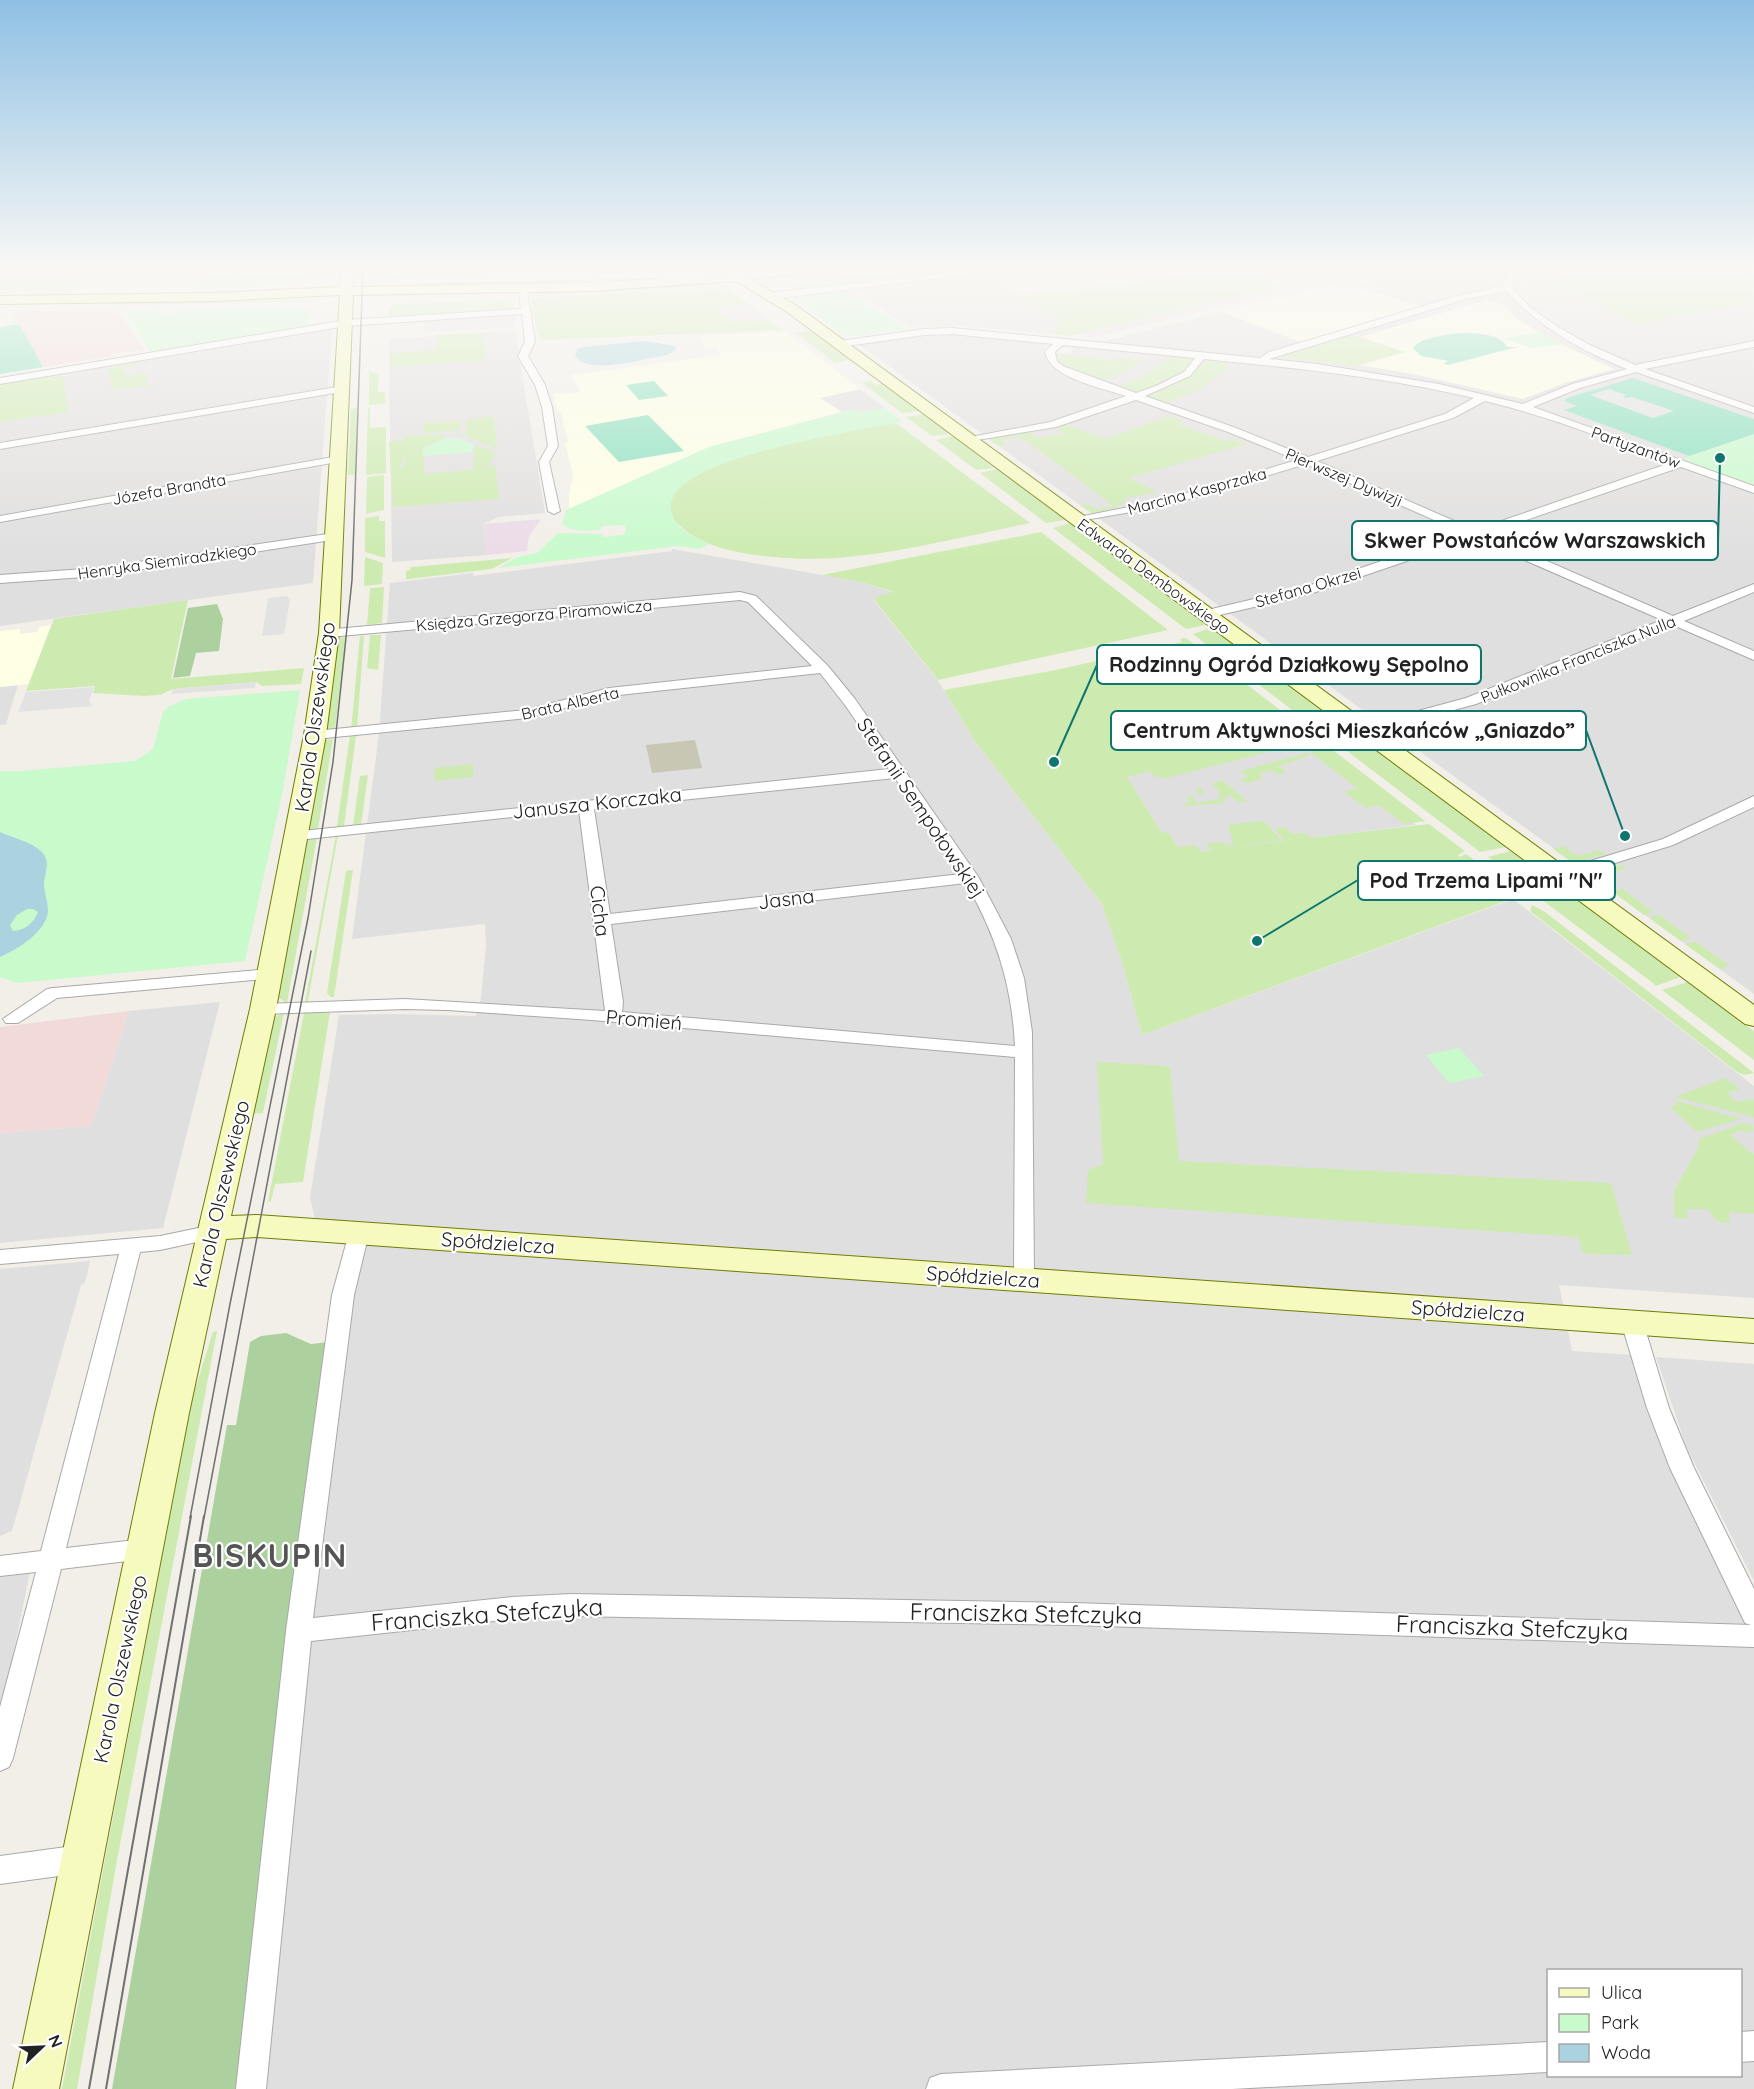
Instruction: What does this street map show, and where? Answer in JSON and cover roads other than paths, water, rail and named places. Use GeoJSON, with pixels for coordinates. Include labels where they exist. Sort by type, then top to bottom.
{"type":"FeatureCollection","features":[{"type":"Feature","properties":{"kind":"street"},"geometry":{"type":"LineString","coordinates":[[0,381],[103,364]]}},
{"type":"Feature","properties":{"kind":"street","name":"Karola Olszewskiego"},"geometry":{"type":"LineString","coordinates":[[36,2089],[144,1549],[298,835],[329,633],[344,364]]}},
{"type":"Feature","properties":{"kind":"street"},"geometry":{"type":"LineString","coordinates":[[525,364],[541,386],[553,446],[544,462],[554,511]]}},
{"type":"Feature","properties":{"kind":"street","name":"Edwarda Dembowskiego"},"geometry":{"type":"LineString","coordinates":[[868,364],[1754,1018]]}},
{"type":"Feature","properties":{"kind":"street","name":"Pierwszej Dywizji"},"geometry":{"type":"LineString","coordinates":[[1055,364],[1058,368],[1232,430],[1306,460],[1754,656]]}},
{"type":"Feature","properties":{"kind":"street"},"geometry":{"type":"LineString","coordinates":[[969,440],[1052,425],[1135,397],[1180,378],[1195,364]]}},
{"type":"Feature","properties":{"kind":"street","name":"Partyzantów"},"geometry":{"type":"LineString","coordinates":[[1292,364],[1355,372],[1524,407],[1754,490]]}},
{"type":"Feature","properties":{"kind":"street"},"geometry":{"type":"LineString","coordinates":[[1626,364],[1754,410]]}},
{"type":"Feature","properties":{"kind":"street"},"geometry":{"type":"LineString","coordinates":[[1524,407],[1576,386],[1657,364]]}},
{"type":"Feature","properties":{"kind":"street"},"geometry":{"type":"LineString","coordinates":[[0,446],[343,389]]}},
{"type":"Feature","properties":{"kind":"street","name":"Marcina Kasprzaka"},"geometry":{"type":"LineString","coordinates":[[1077,520],[1162,504],[1442,419],[1484,397]]}},
{"type":"Feature","properties":{"kind":"street","name":"Józefa Brandta"},"geometry":{"type":"LineString","coordinates":[[0,519],[339,459]]}},
{"type":"Feature","properties":{"kind":"street","name":"Stefana Okrzei"},"geometry":{"type":"LineString","coordinates":[[1207,614],[1300,593],[1681,463]]}},
{"type":"Feature","properties":{"kind":"street","name":"Henryka Siemiradzkiego"},"geometry":{"type":"LineString","coordinates":[[0,579],[98,572],[334,537]]}},
{"type":"Feature","properties":{"kind":"street","name":"Pułkownika Franciszka Nulla"},"geometry":{"type":"LineString","coordinates":[[1364,730],[1471,701],[1754,588]]}},
{"type":"Feature","properties":{"kind":"street","name":"Księdza Grzegorza Piramowicza"},"geometry":{"type":"LineString","coordinates":[[329,633],[740,596]]}},
{"type":"Feature","properties":{"kind":"street","name":"Stefanii Sempołowskiej"},"geometry":{"type":"LineString","coordinates":[[740,596],[752,599],[824,669],[850,702],[971,878],[983,898],[1011,959],[1018,992],[1024,1052],[1026,1203],[1024,1279]]}},
{"type":"Feature","properties":{"kind":"street","name":"Brata Alberta"},"geometry":{"type":"LineString","coordinates":[[315,735],[527,714],[609,692],[824,669]]}},
{"type":"Feature","properties":{"kind":"street","name":"Janusza Korczaka"},"geometry":{"type":"LineString","coordinates":[[298,835],[897,773]]}},
{"type":"Feature","properties":{"kind":"street"},"geometry":{"type":"LineString","coordinates":[[1560,875],[1668,843],[1754,801]]}},
{"type":"Feature","properties":{"kind":"street","name":"Cicha"},"geometry":{"type":"LineString","coordinates":[[586,805],[614,1002],[613,1017]]}},
{"type":"Feature","properties":{"kind":"street","name":"Jasna"},"geometry":{"type":"LineString","coordinates":[[602,920],[971,878]]}},
{"type":"Feature","properties":{"kind":"street"},"geometry":{"type":"LineString","coordinates":[[6,1019],[39,1016],[72,991],[269,974]]}},
{"type":"Feature","properties":{"kind":"street","name":"Promień"},"geometry":{"type":"LineString","coordinates":[[262,1009],[405,1004],[613,1017],[1024,1052]]}},
{"type":"Feature","properties":{"kind":"street","name":"Spółdzielcza"},"geometry":{"type":"LineString","coordinates":[[213,1232],[245,1226],[359,1233],[1754,1331]]}},
{"type":"Feature","properties":{"kind":"street"},"geometry":{"type":"LineString","coordinates":[[0,1257],[168,1242],[213,1232]]}},
{"type":"Feature","properties":{"kind":"street"},"geometry":{"type":"LineString","coordinates":[[251,2089],[299,1631],[343,1295],[359,1233]]}},
{"type":"Feature","properties":{"kind":"street"},"geometry":{"type":"LineString","coordinates":[[0,1758],[132,1245]]}},
{"type":"Feature","properties":{"kind":"street"},"geometry":{"type":"LineString","coordinates":[[1632,1322],[1658,1408],[1682,1468],[1754,1615]]}},
{"type":"Feature","properties":{"kind":"street"},"geometry":{"type":"LineString","coordinates":[[0,1566],[144,1549]]}},
{"type":"Feature","properties":{"kind":"street","name":"Franciszka Stefczyka"},"geometry":{"type":"LineString","coordinates":[[299,1631],[513,1608],[572,1605],[1085,1615],[1754,1636]]}},
{"type":"Feature","properties":{"kind":"street"},"geometry":{"type":"LineString","coordinates":[[0,1870],[81,1859]]}},
{"type":"Feature","properties":{"kind":"street"},"geometry":{"type":"LineString","coordinates":[[940,2089],[1547,2057]]}},
{"type":"Feature","properties":{"kind":"water"},"geometry":{"type":"Polygon","coordinates":[[[0,832],[22,840],[45,856],[47,863],[44,886],[48,911],[42,926],[30,939],[0,957],[0,832]],[[27,909],[17,915],[10,925],[13,931],[25,928],[34,920],[38,912],[27,909]]]}},
{"type":"Feature","properties":{"kind":"tram line"},"geometry":{"type":"LineString","coordinates":[[190,1518],[230,1304],[308,918],[333,762],[352,580],[360,364]]}},
{"type":"Feature","properties":{"kind":"tram line"},"geometry":{"type":"LineString","coordinates":[[204,1518],[311,951]]}},
{"type":"Feature","properties":{"kind":"tram line"},"geometry":{"type":"LineString","coordinates":[[89,2089],[191,1516]]}},
{"type":"Feature","properties":{"kind":"tram line"},"geometry":{"type":"LineString","coordinates":[[106,2089],[204,1516]]}},
{"type":"Feature","properties":{"kind":"place","name":"Skwer Powstańców Warszawskich"},"geometry":{"type":"Point","coordinates":[1720,458]}},
{"type":"Feature","properties":{"kind":"place","name":"Rodzinny Ogród Działkowy Sępolno"},"geometry":{"type":"Point","coordinates":[1054,762]}},
{"type":"Feature","properties":{"kind":"place","name":"Centrum Aktywności Mieszkańców „Gniazdo”"},"geometry":{"type":"Point","coordinates":[1625,836]}},
{"type":"Feature","properties":{"kind":"place","name":"Pod Trzema Lipami \"N\""},"geometry":{"type":"Point","coordinates":[1257,941]}},
{"type":"Feature","properties":{"kind":"district","name":"BISKUPIN"},"geometry":{"type":"Point","coordinates":[270,1556]}}]}
